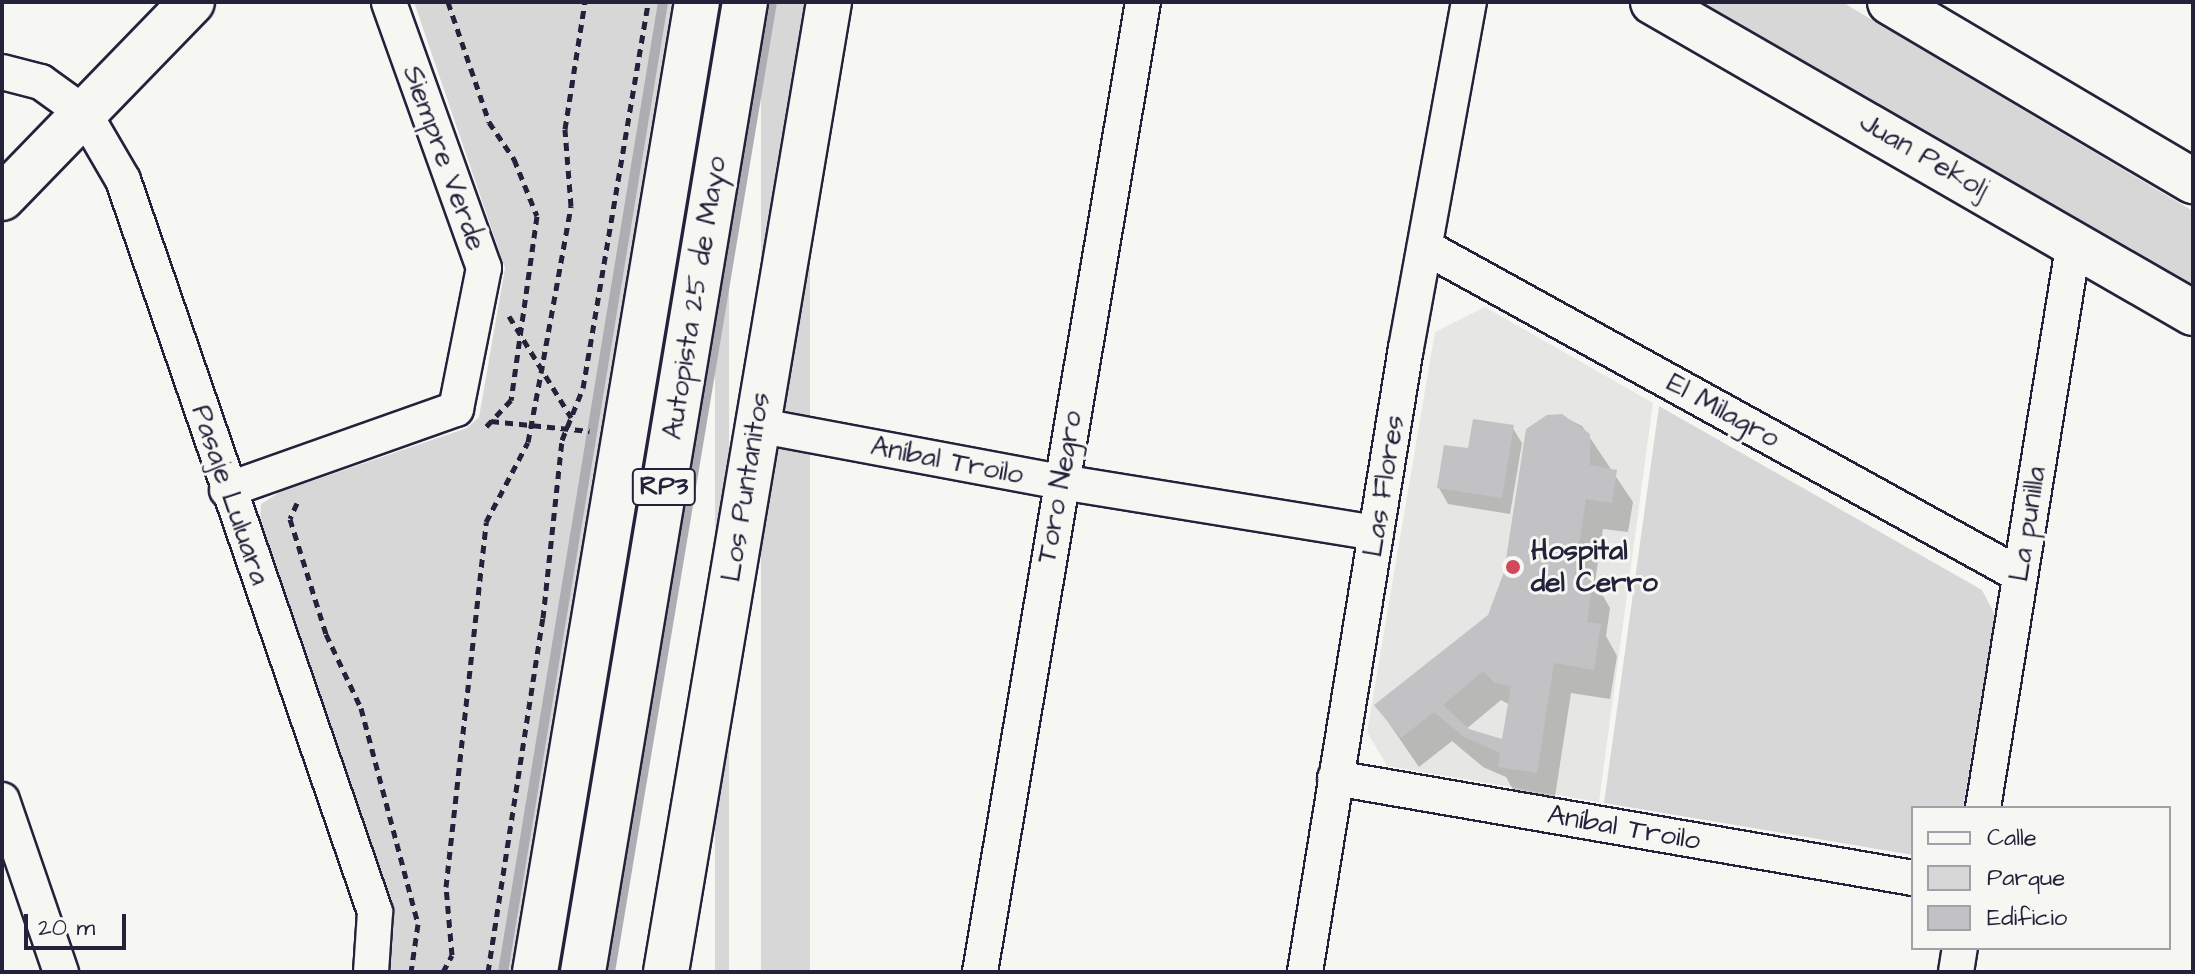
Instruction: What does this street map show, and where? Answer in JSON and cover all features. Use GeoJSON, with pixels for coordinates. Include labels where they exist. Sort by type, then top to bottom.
{"type":"FeatureCollection","features":[{"type":"Feature","properties":{"kind":"street"},"geometry":{"type":"LineString","coordinates":[[2,198],[192,2]]}},
{"type":"Feature","properties":{"kind":"street","name":"Siempre Verde"},"geometry":{"type":"LineString","coordinates":[[389,2],[484,268],[462,423]]}},
{"type":"Feature","properties":{"kind":"street","name":"Autopista 25 de Mayo"},"geometry":{"type":"LineString","coordinates":[[535,972],[697,2]]}},
{"type":"Feature","properties":{"kind":"street","name":"Autopista 25 de Mayo"},"geometry":{"type":"LineString","coordinates":[[583,972],[745,2]]}},
{"type":"Feature","properties":{"kind":"street","name":"Los Puntanitos"},"geometry":{"type":"LineString","coordinates":[[666,972],[829,2]]}},
{"type":"Feature","properties":{"kind":"street","name":"Toro Negro"},"geometry":{"type":"LineString","coordinates":[[980,972],[1143,2]]}},
{"type":"Feature","properties":{"kind":"street","name":"Las Flores"},"geometry":{"type":"LineString","coordinates":[[1305,972],[1376,533],[1469,2]]}},
{"type":"Feature","properties":{"kind":"street","name":"Juan Pekolj"},"geometry":{"type":"LineString","coordinates":[[1653,2],[2074,241],[2193,313]]}},
{"type":"Feature","properties":{"kind":"street"},"geometry":{"type":"LineString","coordinates":[[1890,2],[2193,181]]}},
{"type":"Feature","properties":{"kind":"street","name":"Pasaje Luluara"},"geometry":{"type":"LineString","coordinates":[[2,72],[41,82],[84,113],[123,180],[227,490],[375,912],[371,972]]}},
{"type":"Feature","properties":{"kind":"street","name":"La punilla"},"geometry":{"type":"LineString","coordinates":[[1983,806],[2074,241]]}},
{"type":"Feature","properties":{"kind":"street","name":"El Milagro"},"geometry":{"type":"LineString","coordinates":[[1425,247],[2020,575]]}},
{"type":"Feature","properties":{"kind":"street"},"geometry":{"type":"LineString","coordinates":[[227,490],[462,423]]}},
{"type":"Feature","properties":{"kind":"street","name":"Aníbal Troilo"},"geometry":{"type":"LineString","coordinates":[[756,425],[1061,482],[1376,533]]}},
{"type":"Feature","properties":{"kind":"street","name":"Aníbal Troilo"},"geometry":{"type":"LineString","coordinates":[[1335,778],[1911,878]]}},
{"type":"Feature","properties":{"kind":"street"},"geometry":{"type":"LineString","coordinates":[[2,800],[61,972]]}},
{"type":"Feature","properties":{"kind":"street"},"geometry":{"type":"LineString","coordinates":[[1956,972],[1960,950]]}},
{"type":"Feature","properties":{"kind":"path"},"geometry":{"type":"LineString","coordinates":[[448,2],[489,122],[514,159],[537,216],[511,400],[493,422],[462,423]]}},
{"type":"Feature","properties":{"kind":"path"},"geometry":{"type":"LineString","coordinates":[[443,972],[452,955],[446,887],[486,522],[508,487],[531,426],[571,206],[565,129],[585,2]]}},
{"type":"Feature","properties":{"kind":"path"},"geometry":{"type":"LineString","coordinates":[[488,972],[543,618],[566,429],[583,388],[648,2]]}},
{"type":"Feature","properties":{"kind":"path"},"geometry":{"type":"LineString","coordinates":[[484,268],[541,373],[571,418]]}},
{"type":"Feature","properties":{"kind":"path"},"geometry":{"type":"LineString","coordinates":[[462,423],[493,422],[566,429]]}},
{"type":"Feature","properties":{"kind":"path"},"geometry":{"type":"LineString","coordinates":[[304,498],[292,507],[290,519],[326,634],[361,708],[418,924],[411,972]]}},
{"type":"Feature","properties":{"kind":"shaded area","name":"Hospital del Cerro"},"geometry":{"type":"Polygon","coordinates":[[[1485,307],[1653,403],[1599,802],[1387,766],[1367,732],[1435,332],[1485,307]]]}},
{"type":"Feature","properties":{"kind":"green space"},"geometry":{"type":"Polygon","coordinates":[[[414,2],[678,2],[515,972],[383,972],[393,914],[260,524],[261,504],[280,492],[467,428],[479,417],[505,268],[414,2]]]}},
{"type":"Feature","properties":{"kind":"green space"},"geometry":{"type":"Polygon","coordinates":[[[715,2],[729,2],[729,972],[715,972],[715,2]]]}},
{"type":"Feature","properties":{"kind":"green space"},"geometry":{"type":"Polygon","coordinates":[[[761,2],[810,2],[810,972],[761,972],[761,2]]]}},
{"type":"Feature","properties":{"kind":"green space"},"geometry":{"type":"Polygon","coordinates":[[[1698,2],[1842,2],[2193,211],[2193,293],[1698,2]]]}},
{"type":"Feature","properties":{"kind":"green space"},"geometry":{"type":"Polygon","coordinates":[[[1659,406],[1982,590],[1995,615],[1963,806],[1911,806],[1911,855],[1604,803],[1659,406]]]}},
{"type":"Feature","properties":{"kind":"building"},"geometry":{"type":"Polygon","coordinates":[[[1562,414],[1590,434],[1590,465],[1617,470],[1612,503],[1586,499],[1575,574],[1594,576],[1587,622],[1601,624],[1594,670],[1554,663],[1537,773],[1498,767],[1500,753],[1464,737],[1434,712],[1401,738],[1374,705],[1488,615],[1504,572],[1526,429],[1547,415],[1562,414]],[[1483,671],[1443,705],[1469,729],[1502,739],[1511,686],[1495,683],[1483,671]]]}},
{"type":"Feature","properties":{"kind":"building"},"geometry":{"type":"Polygon","coordinates":[[[1473,419],[1514,425],[1502,498],[1437,488],[1444,445],[1468,448],[1473,419]]]}},
{"type":"Feature","properties":{"kind":"waterway"},"geometry":{"type":"LineString","coordinates":[[503,972],[663,2]]}},
{"type":"Feature","properties":{"kind":"waterway"},"geometry":{"type":"LineString","coordinates":[[610,972],[772,2]]}},
{"type":"Feature","properties":{"kind":"place","name":"Hospital del Cerro"},"geometry":{"type":"Point","coordinates":[1513,567]}}]}
